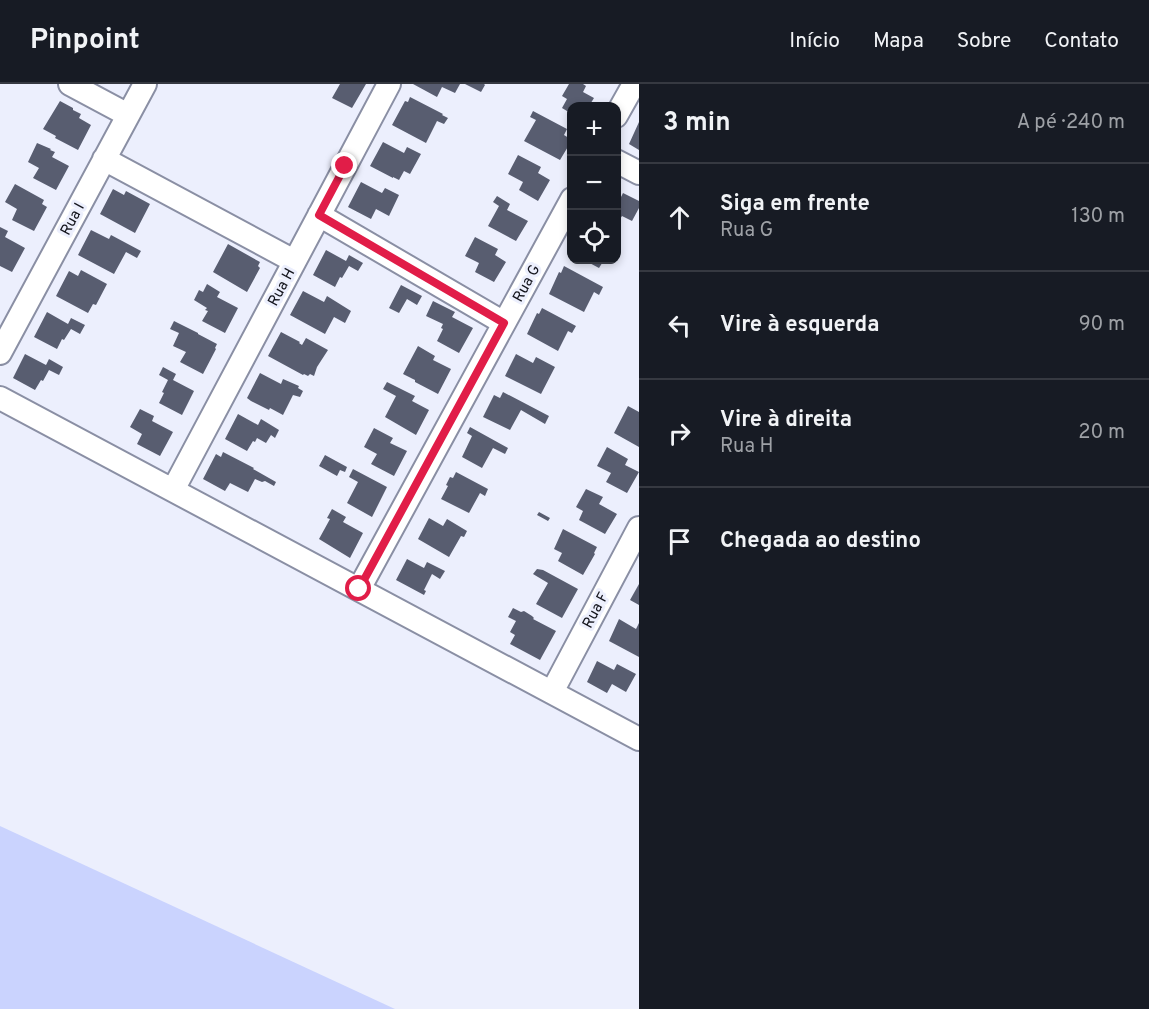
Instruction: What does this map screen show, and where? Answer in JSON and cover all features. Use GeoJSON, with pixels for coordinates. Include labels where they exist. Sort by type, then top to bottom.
{"type":"FeatureCollection","features":[{"type":"Feature","properties":{"kind":"street"},"geometry":{"type":"LineString","coordinates":[[70,84],[128,115]]}},
{"type":"Feature","properties":{"kind":"street","name":"Rua I"},"geometry":{"type":"LineString","coordinates":[[0,353],[145,84]]}},
{"type":"Feature","properties":{"kind":"street","name":"Rua H"},"geometry":{"type":"LineString","coordinates":[[173,490],[389,84]]}},
{"type":"Feature","properties":{"kind":"street"},"geometry":{"type":"LineString","coordinates":[[621,107],[634,84]]}},
{"type":"Feature","properties":{"kind":"street"},"geometry":{"type":"LineString","coordinates":[[104,159],[294,261]]}},
{"type":"Feature","properties":{"kind":"street"},"geometry":{"type":"LineString","coordinates":[[621,163],[639,173]]}},
{"type":"Feature","properties":{"kind":"street","name":"Rua G"},"geometry":{"type":"LineString","coordinates":[[359,589],[567,208]]}},
{"type":"Feature","properties":{"kind":"street"},"geometry":{"type":"LineString","coordinates":[[319,215],[504,323]]}},
{"type":"Feature","properties":{"kind":"street"},"geometry":{"type":"LineString","coordinates":[[0,398],[639,739]]}},
{"type":"Feature","properties":{"kind":"street","name":"Rua F"},"geometry":{"type":"LineString","coordinates":[[552,692],[639,528]]}},
{"type":"Feature","properties":{"kind":"shaded area"},"geometry":{"type":"Polygon","coordinates":[[[0,826],[395,1009],[0,1009],[0,826]]]}},
{"type":"Feature","properties":{"kind":"building"},"geometry":{"type":"Polygon","coordinates":[[[340,84],[366,84],[352,108],[332,98],[340,84]]]}},
{"type":"Feature","properties":{"kind":"building"},"geometry":{"type":"Polygon","coordinates":[[[413,84],[460,84],[455,93],[442,87],[437,97],[413,84]]]}},
{"type":"Feature","properties":{"kind":"building"},"geometry":{"type":"Polygon","coordinates":[[[465,84],[484,84],[485,85],[481,92],[465,84]]]}},
{"type":"Feature","properties":{"kind":"building"},"geometry":{"type":"Polygon","coordinates":[[[569,84],[583,84],[586,86],[583,92],[594,98],[592,102],[567,102],[567,111],[562,108],[567,99],[562,96],[569,84]]]}},
{"type":"Feature","properties":{"kind":"building"},"geometry":{"type":"Polygon","coordinates":[[[410,97],[448,118],[444,124],[437,121],[426,143],[392,125],[405,101],[408,102],[410,97]]]}},
{"type":"Feature","properties":{"kind":"building"},"geometry":{"type":"Polygon","coordinates":[[[60,101],[81,114],[79,118],[91,125],[78,150],[43,129],[60,101]]]}},
{"type":"Feature","properties":{"kind":"building"},"geometry":{"type":"Polygon","coordinates":[[[533,111],[567,129],[564,135],[567,137],[567,148],[560,160],[524,141],[536,120],[530,117],[533,111]]]}},
{"type":"Feature","properties":{"kind":"building"},"geometry":{"type":"Polygon","coordinates":[[[639,122],[639,150],[629,144],[639,122]]]}},
{"type":"Feature","properties":{"kind":"building"},"geometry":{"type":"Polygon","coordinates":[[[383,142],[404,153],[407,147],[421,154],[410,174],[404,171],[399,180],[370,166],[383,142]]]}},
{"type":"Feature","properties":{"kind":"building"},"geometry":{"type":"Polygon","coordinates":[[[37,143],[51,149],[55,152],[52,157],[69,166],[56,190],[33,178],[39,168],[28,162],[37,143]]]}},
{"type":"Feature","properties":{"kind":"building"},"geometry":{"type":"Polygon","coordinates":[[[518,155],[541,167],[538,173],[550,180],[538,201],[519,190],[523,182],[508,174],[518,155]]]}},
{"type":"Feature","properties":{"kind":"building"},"geometry":{"type":"Polygon","coordinates":[[[361,182],[382,193],[385,188],[399,195],[389,216],[376,209],[371,219],[348,207],[361,182]]]}},
{"type":"Feature","properties":{"kind":"building"},"geometry":{"type":"Polygon","coordinates":[[[15,184],[44,200],[42,204],[47,207],[34,231],[12,220],[17,209],[5,202],[15,184]]]}},
{"type":"Feature","properties":{"kind":"building"},"geometry":{"type":"Polygon","coordinates":[[[113,189],[124,195],[126,191],[150,204],[135,233],[100,214],[113,189]]]}},
{"type":"Feature","properties":{"kind":"building"},"geometry":{"type":"Polygon","coordinates":[[[623,193],[639,201],[639,208],[632,221],[621,218],[623,193]]]}},
{"type":"Feature","properties":{"kind":"building"},"geometry":{"type":"Polygon","coordinates":[[[497,196],[510,204],[507,210],[528,221],[516,241],[488,226],[499,206],[493,202],[497,196]]]}},
{"type":"Feature","properties":{"kind":"building"},"geometry":{"type":"Polygon","coordinates":[[[0,227],[8,231],[5,237],[25,248],[12,272],[0,266],[0,227]]]}},
{"type":"Feature","properties":{"kind":"building"},"geometry":{"type":"Polygon","coordinates":[[[91,230],[109,239],[111,235],[141,251],[137,258],[126,252],[114,274],[78,255],[91,230]]]}},
{"type":"Feature","properties":{"kind":"building"},"geometry":{"type":"Polygon","coordinates":[[[475,237],[498,249],[495,255],[506,262],[494,282],[475,272],[479,263],[465,256],[475,237]]]}},
{"type":"Feature","properties":{"kind":"building"},"geometry":{"type":"Polygon","coordinates":[[[228,244],[260,262],[258,266],[260,268],[247,292],[213,272],[228,244]]]}},
{"type":"Feature","properties":{"kind":"building"},"geometry":{"type":"Polygon","coordinates":[[[326,250],[346,261],[349,255],[363,263],[358,271],[349,266],[335,287],[313,275],[326,250]]]}},
{"type":"Feature","properties":{"kind":"building"},"geometry":{"type":"Polygon","coordinates":[[[564,266],[603,287],[599,295],[594,292],[584,312],[549,294],[564,266]]]}},
{"type":"Feature","properties":{"kind":"building"},"geometry":{"type":"Polygon","coordinates":[[[81,270],[107,284],[96,305],[93,304],[88,313],[56,296],[69,271],[78,276],[81,270]]]}},
{"type":"Feature","properties":{"kind":"building"},"geometry":{"type":"Polygon","coordinates":[[[207,284],[220,292],[217,297],[238,308],[225,333],[202,321],[208,311],[205,310],[207,308],[194,300],[199,290],[203,292],[207,284]]]}},
{"type":"Feature","properties":{"kind":"building"},"geometry":{"type":"Polygon","coordinates":[[[401,285],[422,296],[417,305],[407,299],[399,313],[389,308],[401,285]]]}},
{"type":"Feature","properties":{"kind":"building"},"geometry":{"type":"Polygon","coordinates":[[[303,291],[324,302],[327,296],[351,311],[345,323],[334,317],[325,334],[290,315],[303,291]]]}},
{"type":"Feature","properties":{"kind":"building"},"geometry":{"type":"Polygon","coordinates":[[[433,301],[455,312],[452,317],[473,328],[459,353],[437,341],[443,324],[426,316],[433,301]]]}},
{"type":"Feature","properties":{"kind":"building"},"geometry":{"type":"Polygon","coordinates":[[[542,308],[576,326],[572,333],[568,331],[558,351],[527,334],[537,313],[539,314],[542,308]]]}},
{"type":"Feature","properties":{"kind":"building"},"geometry":{"type":"Polygon","coordinates":[[[47,312],[68,324],[71,318],[85,325],[80,334],[71,329],[57,349],[34,337],[47,312]]]}},
{"type":"Feature","properties":{"kind":"building"},"geometry":{"type":"Polygon","coordinates":[[[174,321],[217,344],[203,374],[180,362],[186,352],[173,346],[179,333],[170,329],[174,321]]]}},
{"type":"Feature","properties":{"kind":"building"},"geometry":{"type":"Polygon","coordinates":[[[281,332],[302,345],[306,338],[328,350],[314,376],[303,375],[268,356],[281,332]]]}},
{"type":"Feature","properties":{"kind":"building"},"geometry":{"type":"Polygon","coordinates":[[[418,346],[435,356],[433,360],[451,369],[438,394],[403,374],[418,346]]]}},
{"type":"Feature","properties":{"kind":"building"},"geometry":{"type":"Polygon","coordinates":[[[25,354],[46,365],[49,359],[63,367],[59,375],[49,370],[35,390],[13,378],[25,354]]]}},
{"type":"Feature","properties":{"kind":"building"},"geometry":{"type":"Polygon","coordinates":[[[516,354],[533,363],[536,357],[555,367],[541,394],[505,376],[516,354]]]}},
{"type":"Feature","properties":{"kind":"building"},"geometry":{"type":"Polygon","coordinates":[[[163,367],[176,374],[173,380],[194,391],[182,415],[159,403],[168,380],[159,375],[163,367]]]}},
{"type":"Feature","properties":{"kind":"building"},"geometry":{"type":"Polygon","coordinates":[[[260,373],[281,384],[283,379],[299,386],[298,388],[303,391],[300,397],[293,395],[283,415],[247,398],[260,373]]]}},
{"type":"Feature","properties":{"kind":"building"},"geometry":{"type":"Polygon","coordinates":[[[387,382],[415,396],[412,401],[429,410],[416,435],[385,417],[396,396],[383,389],[387,382]]]}},
{"type":"Feature","properties":{"kind":"building"},"geometry":{"type":"Polygon","coordinates":[[[503,392],[549,416],[545,424],[521,410],[510,430],[483,417],[494,395],[500,398],[503,392]]]}},
{"type":"Feature","properties":{"kind":"building"},"geometry":{"type":"Polygon","coordinates":[[[628,406],[639,412],[639,447],[614,433],[628,406]]]}},
{"type":"Feature","properties":{"kind":"building"},"geometry":{"type":"Polygon","coordinates":[[[140,409],[154,416],[152,421],[173,432],[160,456],[137,444],[142,434],[130,427],[140,409]]]}},
{"type":"Feature","properties":{"kind":"building"},"geometry":{"type":"Polygon","coordinates":[[[238,414],[258,425],[261,419],[279,430],[275,438],[271,435],[266,443],[257,438],[247,451],[225,439],[238,414]]]}},
{"type":"Feature","properties":{"kind":"building"},"geometry":{"type":"Polygon","coordinates":[[[470,427],[508,448],[505,454],[493,448],[482,468],[462,457],[472,436],[467,433],[470,427]]]}},
{"type":"Feature","properties":{"kind":"building"},"geometry":{"type":"Polygon","coordinates":[[[374,428],[393,438],[390,443],[407,451],[394,476],[371,464],[377,454],[364,447],[374,428]]]}},
{"type":"Feature","properties":{"kind":"building"},"geometry":{"type":"Polygon","coordinates":[[[607,447],[628,459],[625,465],[639,472],[627,493],[606,482],[611,473],[597,466],[607,447]]]}},
{"type":"Feature","properties":{"kind":"building"},"geometry":{"type":"Polygon","coordinates":[[[223,452],[276,482],[274,486],[255,479],[248,492],[230,483],[225,491],[203,479],[216,454],[221,457],[223,452]]]}},
{"type":"Feature","properties":{"kind":"building"},"geometry":{"type":"Polygon","coordinates":[[[325,455],[347,467],[345,472],[340,470],[337,476],[319,466],[325,455]]]}},
{"type":"Feature","properties":{"kind":"building"},"geometry":{"type":"Polygon","coordinates":[[[353,469],[387,487],[372,517],[347,503],[358,482],[349,477],[353,469]]]}},
{"type":"Feature","properties":{"kind":"building"},"geometry":{"type":"Polygon","coordinates":[[[456,472],[488,489],[485,496],[480,493],[469,513],[441,499],[450,477],[453,478],[456,472]]]}},
{"type":"Feature","properties":{"kind":"building"},"geometry":{"type":"Polygon","coordinates":[[[586,489],[603,497],[599,504],[617,514],[605,534],[579,520],[583,511],[576,507],[586,489]]]}},
{"type":"Feature","properties":{"kind":"building"},"geometry":{"type":"Polygon","coordinates":[[[332,509],[346,517],[343,522],[363,533],[350,558],[319,539],[330,519],[327,518],[332,509]]]}},
{"type":"Feature","properties":{"kind":"building"},"geometry":{"type":"Polygon","coordinates":[[[539,512],[550,518],[548,521],[537,515],[539,512]]]}},
{"type":"Feature","properties":{"kind":"building"},"geometry":{"type":"Polygon","coordinates":[[[429,518],[443,526],[447,519],[467,531],[464,537],[461,536],[449,557],[418,539],[429,518]]]}},
{"type":"Feature","properties":{"kind":"building"},"geometry":{"type":"Polygon","coordinates":[[[563,529],[597,547],[583,575],[558,561],[562,553],[554,549],[563,529]]]}},
{"type":"Feature","properties":{"kind":"building"},"geometry":{"type":"Polygon","coordinates":[[[407,559],[424,568],[427,562],[445,571],[440,579],[432,574],[424,595],[396,580],[407,559]]]}},
{"type":"Feature","properties":{"kind":"building"},"geometry":{"type":"Polygon","coordinates":[[[537,569],[578,589],[562,618],[536,604],[548,583],[533,574],[537,569]]]}},
{"type":"Feature","properties":{"kind":"building"},"geometry":{"type":"Polygon","coordinates":[[[639,584],[639,605],[630,600],[639,584]]]}},
{"type":"Feature","properties":{"kind":"building"},"geometry":{"type":"Polygon","coordinates":[[[513,608],[524,611],[533,619],[556,631],[540,660],[510,644],[515,635],[510,632],[516,621],[508,617],[513,608]]]}},
{"type":"Feature","properties":{"kind":"building"},"geometry":{"type":"Polygon","coordinates":[[[619,619],[636,629],[639,623],[639,657],[609,641],[619,619]]]}},
{"type":"Feature","properties":{"kind":"building"},"geometry":{"type":"Polygon","coordinates":[[[597,661],[614,670],[617,664],[636,674],[626,692],[612,684],[607,693],[587,682],[597,661]]]}},
{"type":"Feature","properties":{"kind":"route"},"geometry":{"type":"LineString","coordinates":[[345,166],[319,215],[504,323],[359,589]]}}]}
